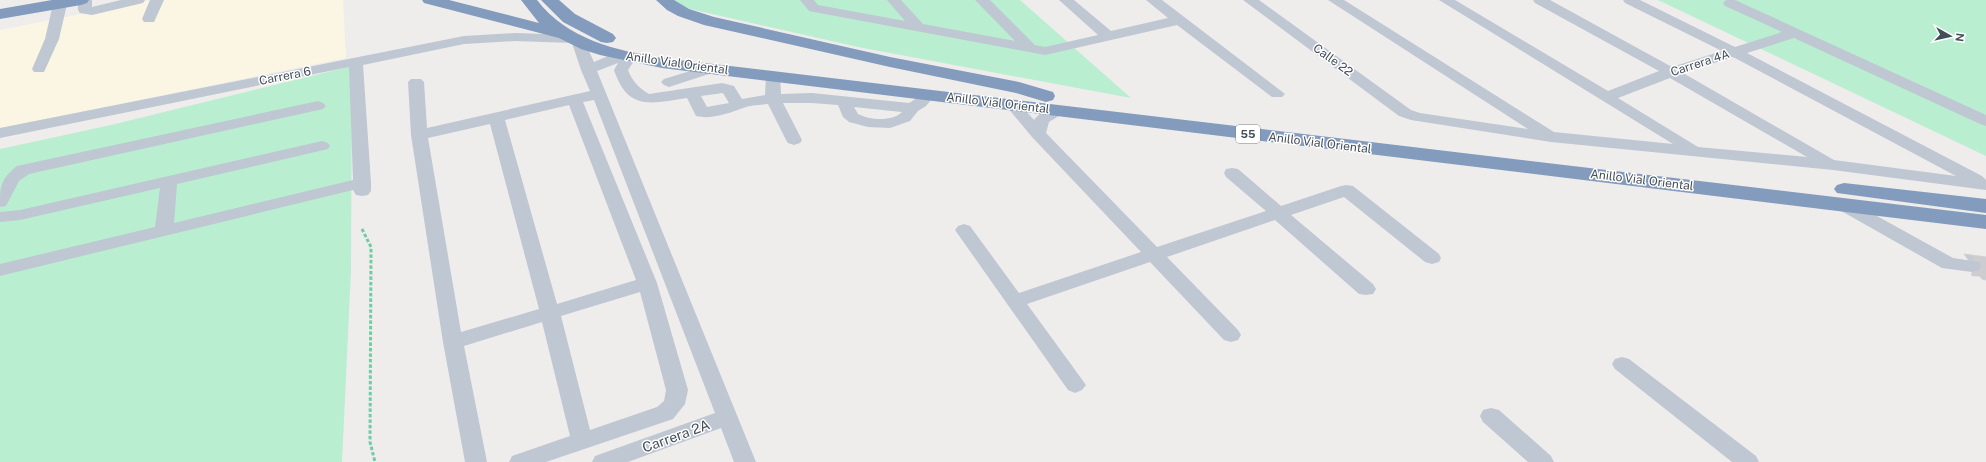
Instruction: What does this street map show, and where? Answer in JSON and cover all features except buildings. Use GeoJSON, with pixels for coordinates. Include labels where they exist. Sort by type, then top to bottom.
{"type":"FeatureCollection","features":[{"type":"Feature","properties":{"kind":"highway"},"geometry":{"type":"LineString","coordinates":[[0,2],[12,0]]}},
{"type":"Feature","properties":{"kind":"highway"},"geometry":{"type":"LineString","coordinates":[[0,14],[81,0]]}},
{"type":"Feature","properties":{"kind":"highway"},"geometry":{"type":"LineString","coordinates":[[430,0],[572,38]]}},
{"type":"Feature","properties":{"kind":"highway","name":"Anillo Vial Oriental"},"geometry":{"type":"LineString","coordinates":[[529,0],[544,19],[572,38],[625,61],[662,63],[1012,104],[1052,103],[1986,206]]}},
{"type":"Feature","properties":{"kind":"highway","name":"Anillo Vial Oriental"},"geometry":{"type":"LineString","coordinates":[[549,0],[562,13],[589,30],[607,38],[638,47],[723,59],[842,71],[1256,135],[1986,222]]}},
{"type":"Feature","properties":{"kind":"highway"},"geometry":{"type":"LineString","coordinates":[[664,0],[682,11],[708,19],[845,53],[1019,88],[1052,103]]}},
{"type":"Feature","properties":{"kind":"street"},"geometry":{"type":"LineString","coordinates":[[85,0],[85,10],[92,11],[138,0]]}},
{"type":"Feature","properties":{"kind":"street"},"geometry":{"type":"LineString","coordinates":[[149,19],[157,0]]}},
{"type":"Feature","properties":{"kind":"street"},"geometry":{"type":"LineString","coordinates":[[807,0],[814,8],[1045,51],[1178,20]]}},
{"type":"Feature","properties":{"kind":"street"},"geometry":{"type":"LineString","coordinates":[[894,0],[919,28]]}},
{"type":"Feature","properties":{"kind":"street"},"geometry":{"type":"LineString","coordinates":[[982,0],[1031,49]]}},
{"type":"Feature","properties":{"kind":"street"},"geometry":{"type":"LineString","coordinates":[[1066,0],[1108,36]]}},
{"type":"Feature","properties":{"kind":"street"},"geometry":{"type":"LineString","coordinates":[[1153,0],[1277,94]]}},
{"type":"Feature","properties":{"kind":"street"},"geometry":{"type":"LineString","coordinates":[[1253,2],[1272,0]]}},
{"type":"Feature","properties":{"kind":"street"},"geometry":{"type":"LineString","coordinates":[[1335,0],[1551,137]]}},
{"type":"Feature","properties":{"kind":"street"},"geometry":{"type":"LineString","coordinates":[[1449,2],[1470,0]]}},
{"type":"Feature","properties":{"kind":"street"},"geometry":{"type":"LineString","coordinates":[[1540,0],[1671,72],[1833,165]]}},
{"type":"Feature","properties":{"kind":"street"},"geometry":{"type":"LineString","coordinates":[[1630,0],[1734,52],[1986,185]]}},
{"type":"Feature","properties":{"kind":"street","name":"Calle 22"},"geometry":{"type":"LineString","coordinates":[[1253,2],[1405,113],[1417,117],[1551,137],[1695,150],[1833,165],[1986,185]]}},
{"type":"Feature","properties":{"kind":"street"},"geometry":{"type":"LineString","coordinates":[[1449,2],[1695,150]]}},
{"type":"Feature","properties":{"kind":"street"},"geometry":{"type":"LineString","coordinates":[[1730,3],[1986,121]]}},
{"type":"Feature","properties":{"kind":"street"},"geometry":{"type":"LineString","coordinates":[[39,69],[52,38],[60,4]]}},
{"type":"Feature","properties":{"kind":"street","name":"Carrera 4A"},"geometry":{"type":"LineString","coordinates":[[1606,97],[1671,72],[1795,33]]}},
{"type":"Feature","properties":{"kind":"street","name":"Carrera 6"},"geometry":{"type":"LineString","coordinates":[[0,133],[464,40],[515,37],[572,38]]}},
{"type":"Feature","properties":{"kind":"street"},"geometry":{"type":"LineString","coordinates":[[572,38],[599,94],[746,462]]}},
{"type":"Feature","properties":{"kind":"street"},"geometry":{"type":"LineString","coordinates":[[590,74],[625,61],[624,78],[638,95],[647,99],[671,89],[710,69]]}},
{"type":"Feature","properties":{"kind":"street"},"geometry":{"type":"LineString","coordinates":[[0,270],[164,230],[362,187],[356,62]]}},
{"type":"Feature","properties":{"kind":"street"},"geometry":{"type":"LineString","coordinates":[[662,63],[671,89]]}},
{"type":"Feature","properties":{"kind":"street"},"geometry":{"type":"LineString","coordinates":[[773,76],[773,99],[794,140]]}},
{"type":"Feature","properties":{"kind":"street"},"geometry":{"type":"LineString","coordinates":[[416,82],[419,135],[453,342],[476,462]]}},
{"type":"Feature","properties":{"kind":"street"},"geometry":{"type":"LineString","coordinates":[[671,89],[692,93],[722,88],[729,89],[737,104]]}},
{"type":"Feature","properties":{"kind":"street"},"geometry":{"type":"LineString","coordinates":[[692,93],[702,113],[734,107],[737,104],[773,99],[794,98],[844,101],[850,117],[860,122],[894,123],[901,120],[912,108],[921,103],[928,94]]}},
{"type":"Feature","properties":{"kind":"street"},"geometry":{"type":"LineString","coordinates":[[419,135],[599,94]]}},
{"type":"Feature","properties":{"kind":"street"},"geometry":{"type":"LineString","coordinates":[[520,462],[664,413],[674,404],[677,390],[647,283],[574,99]]}},
{"type":"Feature","properties":{"kind":"street"},"geometry":{"type":"LineString","coordinates":[[1038,134],[1040,122],[1052,103]]}},
{"type":"Feature","properties":{"kind":"street"},"geometry":{"type":"LineString","coordinates":[[1012,104],[1038,134],[1231,335]]}},
{"type":"Feature","properties":{"kind":"street"},"geometry":{"type":"LineString","coordinates":[[0,202],[12,178],[23,170],[318,106]]}},
{"type":"Feature","properties":{"kind":"street"},"geometry":{"type":"LineString","coordinates":[[496,118],[550,313],[582,441]]}},
{"type":"Feature","properties":{"kind":"street"},"geometry":{"type":"LineString","coordinates":[[0,217],[20,215],[322,146]]}},
{"type":"Feature","properties":{"kind":"street"},"geometry":{"type":"LineString","coordinates":[[1232,173],[1280,212],[1366,289]]}},
{"type":"Feature","properties":{"kind":"street"},"geometry":{"type":"LineString","coordinates":[[164,230],[169,182]]}},
{"type":"Feature","properties":{"kind":"street"},"geometry":{"type":"LineString","coordinates":[[1015,301],[1154,256],[1347,190],[1432,258]]}},
{"type":"Feature","properties":{"kind":"street"},"geometry":{"type":"LineString","coordinates":[[1842,204],[1949,264],[1972,266]]}},
{"type":"Feature","properties":{"kind":"street"},"geometry":{"type":"LineString","coordinates":[[964,230],[1075,385]]}},
{"type":"Feature","properties":{"kind":"street"},"geometry":{"type":"LineString","coordinates":[[453,342],[647,283]]}},
{"type":"Feature","properties":{"kind":"street"},"geometry":{"type":"LineString","coordinates":[[1622,364],[1748,462]]}},
{"type":"Feature","properties":{"kind":"street"},"geometry":{"type":"LineString","coordinates":[[1491,416],[1543,462]]}},
{"type":"Feature","properties":{"kind":"street","name":"Carrera 2A"},"geometry":{"type":"LineString","coordinates":[[603,462],[638,456],[727,417]]}},
{"type":"Feature","properties":{"kind":"path"},"geometry":{"type":"LineString","coordinates":[[362,229],[371,248],[370,442],[375,462]]}},
{"type":"Feature","properties":{"kind":"shaded area"},"geometry":{"type":"Polygon","coordinates":[[[150,0],[343,0],[346,58],[0,128],[0,30],[150,0]]]}},
{"type":"Feature","properties":{"kind":"green space"},"geometry":{"type":"Polygon","coordinates":[[[673,0],[1020,0],[1131,98],[858,47],[677,6],[673,0]]]}},
{"type":"Feature","properties":{"kind":"green space"},"geometry":{"type":"Polygon","coordinates":[[[1658,0],[1986,0],[1986,156],[1658,0]]]}},
{"type":"Feature","properties":{"kind":"green space"},"geometry":{"type":"Polygon","coordinates":[[[352,66],[351,270],[342,462],[0,462],[0,149],[111,125],[352,66]]]}},
{"type":"Feature","properties":{"kind":"tunnel"},"geometry":{"type":"LineString","coordinates":[[1972,266],[1986,267]]}}]}
